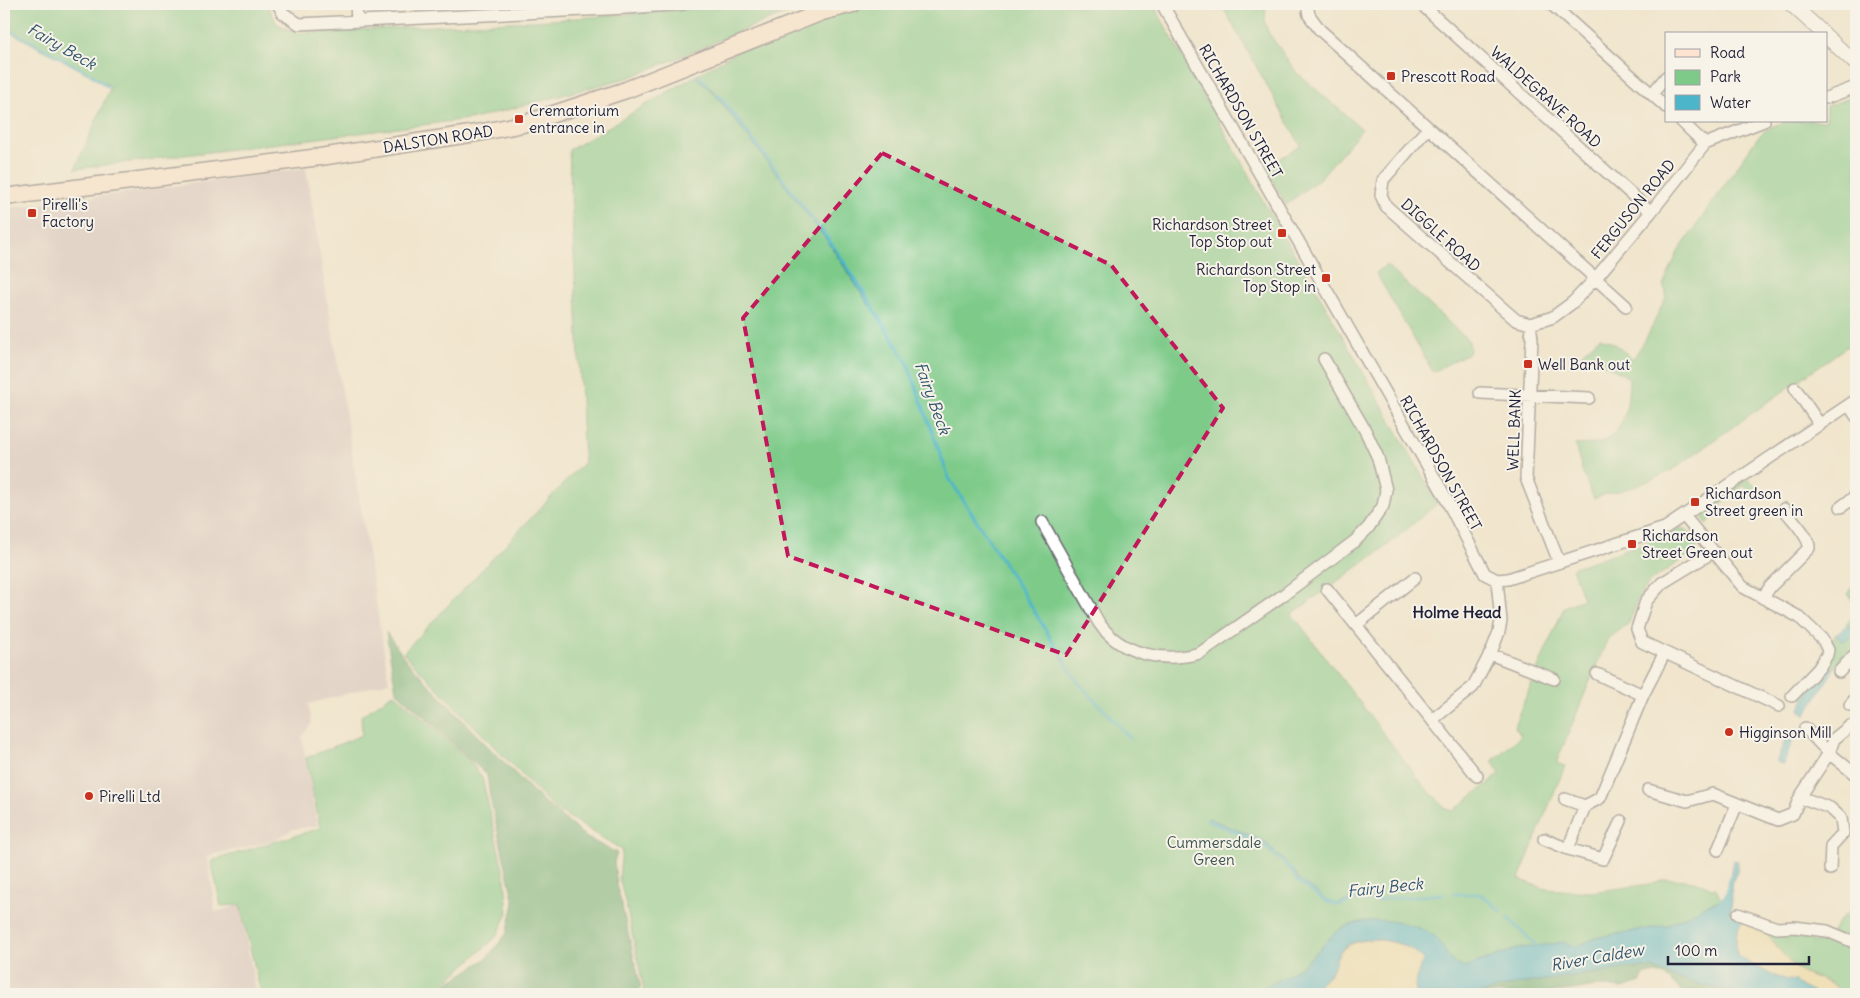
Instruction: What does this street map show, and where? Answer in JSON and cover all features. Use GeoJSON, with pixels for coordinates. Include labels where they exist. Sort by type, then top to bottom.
{"type":"FeatureCollection","features":[{"type":"Feature","properties":{"kind":"main road","name":"DALSTON ROAD"},"geometry":{"type":"LineString","coordinates":[[4,197],[329,156],[484,132],[523,124],[626,90],[822,12],[853,4]]}},
{"type":"Feature","properties":{"kind":"street"},"geometry":{"type":"LineString","coordinates":[[278,4],[283,13],[299,24],[683,4]]}},
{"type":"Feature","properties":{"kind":"street"},"geometry":{"type":"LineString","coordinates":[[356,4],[357,21]]}},
{"type":"Feature","properties":{"kind":"street","name":"RICHARDSON STREET"},"geometry":{"type":"LineString","coordinates":[[1162,4],[1442,491],[1483,572],[1498,580]]}},
{"type":"Feature","properties":{"kind":"street"},"geometry":{"type":"LineString","coordinates":[[1307,4],[1309,15],[1320,30],[1626,306]]}},
{"type":"Feature","properties":{"kind":"street","name":"WALDEGRAVE ROAD"},"geometry":{"type":"LineString","coordinates":[[1422,4],[1651,212]]}},
{"type":"Feature","properties":{"kind":"street"},"geometry":{"type":"LineString","coordinates":[[1551,4],[1665,106]]}},
{"type":"Feature","properties":{"kind":"street"},"geometry":{"type":"LineString","coordinates":[[1562,13],[1570,4]]}},
{"type":"Feature","properties":{"kind":"street"},"geometry":{"type":"LineString","coordinates":[[1791,4],[1822,32]]}},
{"type":"Feature","properties":{"kind":"street"},"geometry":{"type":"LineString","coordinates":[[1828,38],[1856,64]]}},
{"type":"Feature","properties":{"kind":"street"},"geometry":{"type":"LineString","coordinates":[[1652,94],[1665,78]]}},
{"type":"Feature","properties":{"kind":"street"},"geometry":{"type":"LineString","coordinates":[[1828,97],[1856,87]]}},
{"type":"Feature","properties":{"kind":"street"},"geometry":{"type":"LineString","coordinates":[[1682,122],[1705,144],[1761,122]]}},
{"type":"Feature","properties":{"kind":"street","name":"DIGGLE ROAD"},"geometry":{"type":"LineString","coordinates":[[1428,128],[1383,180],[1381,195],[1386,206],[1506,312],[1516,320],[1530,324]]}},
{"type":"Feature","properties":{"kind":"street","name":"FERGUSON ROAD"},"geometry":{"type":"LineString","coordinates":[[1530,324],[1560,312],[1572,303],[1595,279],[1705,144]]}},
{"type":"Feature","properties":{"kind":"street","name":"WELL BANK"},"geometry":{"type":"LineString","coordinates":[[1530,324],[1532,339],[1526,478],[1559,562]]}},
{"type":"Feature","properties":{"kind":"street"},"geometry":{"type":"LineString","coordinates":[[1042,522],[1099,623],[1108,635],[1128,648],[1167,658],[1184,657],[1200,653],[1286,593],[1355,541],[1368,528],[1382,506],[1386,490],[1378,458],[1366,432],[1324,359]]}},
{"type":"Feature","properties":{"kind":"street"},"geometry":{"type":"LineString","coordinates":[[1795,388],[1820,425]]}},
{"type":"Feature","properties":{"kind":"street"},"geometry":{"type":"LineString","coordinates":[[1480,393],[1589,398]]}},
{"type":"Feature","properties":{"kind":"street"},"geometry":{"type":"LineString","coordinates":[[1432,720],[1473,687],[1490,654],[1499,632],[1501,621],[1498,580],[1515,577],[1665,528],[1853,403],[1856,416]]}},
{"type":"Feature","properties":{"kind":"street"},"geometry":{"type":"LineString","coordinates":[[1841,507],[1856,496]]}},
{"type":"Feature","properties":{"kind":"street"},"geometry":{"type":"LineString","coordinates":[[1763,598],[1770,588],[1809,548],[1810,543],[1784,509]]}},
{"type":"Feature","properties":{"kind":"street"},"geometry":{"type":"LineString","coordinates":[[1684,516],[1743,587],[1799,616],[1823,640],[1828,650],[1823,662],[1792,696]]}},
{"type":"Feature","properties":{"kind":"street"},"geometry":{"type":"LineString","coordinates":[[1714,552],[1662,583],[1646,601],[1637,629],[1642,642],[1664,654],[1779,706]]}},
{"type":"Feature","properties":{"kind":"street"},"geometry":{"type":"LineString","coordinates":[[1356,625],[1415,578]]}},
{"type":"Feature","properties":{"kind":"street"},"geometry":{"type":"LineString","coordinates":[[1327,589],[1477,776]]}},
{"type":"Feature","properties":{"kind":"street"},"geometry":{"type":"LineString","coordinates":[[1490,654],[1554,679]]}},
{"type":"Feature","properties":{"kind":"street"},"geometry":{"type":"LineString","coordinates":[[1568,849],[1585,806],[1600,798],[1642,695],[1664,654]]}},
{"type":"Feature","properties":{"kind":"street"},"geometry":{"type":"LineString","coordinates":[[1852,658],[1856,671]]}},
{"type":"Feature","properties":{"kind":"street"},"geometry":{"type":"LineString","coordinates":[[1839,672],[1852,658]]}},
{"type":"Feature","properties":{"kind":"street"},"geometry":{"type":"LineString","coordinates":[[1597,674],[1642,695]]}},
{"type":"Feature","properties":{"kind":"street"},"geometry":{"type":"LineString","coordinates":[[1648,790],[1686,801],[1713,794],[1778,820],[1792,814],[1800,797],[1830,753],[1834,739],[1850,726]]}},
{"type":"Feature","properties":{"kind":"street"},"geometry":{"type":"LineString","coordinates":[[1805,728],[1856,775]]}},
{"type":"Feature","properties":{"kind":"street"},"geometry":{"type":"LineString","coordinates":[[1800,797],[1830,808],[1842,818],[1843,833],[1831,846],[1830,869]]}},
{"type":"Feature","properties":{"kind":"street"},"geometry":{"type":"LineString","coordinates":[[1565,799],[1585,806]]}},
{"type":"Feature","properties":{"kind":"street"},"geometry":{"type":"LineString","coordinates":[[1718,850],[1737,804]]}},
{"type":"Feature","properties":{"kind":"street"},"geometry":{"type":"LineString","coordinates":[[1544,839],[1568,849],[1604,859],[1621,821]]}},
{"type":"Feature","properties":{"kind":"street"},"geometry":{"type":"LineString","coordinates":[[1738,914],[1776,928],[1794,927],[1827,931],[1856,943]]}},
{"type":"Feature","properties":{"kind":"highlighted area"},"geometry":{"type":"Polygon","coordinates":[[[882,153],[1111,265],[1223,408],[1066,655],[788,556],[743,318],[882,153]]]}},
{"type":"Feature","properties":{"kind":"shaded area"},"geometry":{"type":"Polygon","coordinates":[[[306,168],[389,682],[308,704],[312,723],[302,737],[317,826],[293,829],[273,841],[208,856],[215,912],[240,905],[256,994],[4,994],[4,209],[306,168]]]}},
{"type":"Feature","properties":{"kind":"green space"},"geometry":{"type":"Polygon","coordinates":[[[4,4],[267,4],[277,24],[297,33],[550,20],[732,6],[763,7],[774,4],[813,4],[763,22],[634,76],[477,118],[75,169],[111,86],[4,29],[4,4]]]}},
{"type":"Feature","properties":{"kind":"green space","name":"Cummersdale Green"},"geometry":{"type":"Polygon","coordinates":[[[853,4],[1153,4],[1279,229],[1307,274],[1438,503],[1388,545],[1292,614],[1423,785],[1447,809],[1453,811],[1500,774],[1492,761],[1521,736],[1515,727],[1519,713],[1564,607],[1583,599],[1572,568],[1644,543],[1678,528],[1692,534],[1698,542],[1695,551],[1649,582],[1637,602],[1629,623],[1607,640],[1557,761],[1558,764],[1565,766],[1519,879],[1546,889],[1592,892],[1650,884],[1664,879],[1696,881],[1716,888],[1721,900],[1711,903],[1668,925],[1595,938],[1580,945],[1571,946],[1564,943],[1517,949],[1464,967],[1451,960],[1435,936],[1336,932],[1307,962],[1283,979],[1249,994],[633,994],[640,993],[644,989],[619,878],[622,850],[554,808],[403,653],[584,462],[569,150],[770,32],[853,4]]]}},
{"type":"Feature","properties":{"kind":"green space"},"geometry":{"type":"Polygon","coordinates":[[[1221,4],[1266,4],[1265,22],[1268,32],[1297,73],[1362,129],[1320,178],[1286,205],[1265,167],[1301,146],[1221,4]]]}},
{"type":"Feature","properties":{"kind":"green space"},"geometry":{"type":"Polygon","coordinates":[[[1856,96],[1856,340],[1669,472],[1634,487],[1594,499],[1583,473],[1575,445],[1598,443],[1608,439],[1615,433],[1624,417],[1628,398],[1629,378],[1595,359],[1580,357],[1600,337],[1613,343],[1632,358],[1635,356],[1648,335],[1666,297],[1663,285],[1678,252],[1757,138],[1773,126],[1781,123],[1828,122],[1828,105],[1856,96]]]}},
{"type":"Feature","properties":{"kind":"green space"},"geometry":{"type":"Polygon","coordinates":[[[1386,265],[1469,341],[1470,352],[1433,372],[1376,273],[1386,265]]]}},
{"type":"Feature","properties":{"kind":"green space"},"geometry":{"type":"Polygon","coordinates":[[[1745,479],[1749,480],[1757,488],[1757,497],[1755,499],[1745,485],[1733,493],[1721,505],[1706,525],[1703,521],[1704,516],[1713,504],[1745,479]]]}},
{"type":"Feature","properties":{"kind":"green space"},"geometry":{"type":"Polygon","coordinates":[[[1856,583],[1856,612],[1851,606],[1854,603],[1848,594],[1856,583]]]}},
{"type":"Feature","properties":{"kind":"green space"},"geometry":{"type":"Polygon","coordinates":[[[1856,615],[1856,645],[1841,657],[1834,669],[1828,665],[1804,701],[1800,692],[1832,647],[1832,640],[1836,634],[1842,641],[1848,625],[1846,623],[1856,615]]]}},
{"type":"Feature","properties":{"kind":"green space"},"geometry":{"type":"Polygon","coordinates":[[[386,632],[406,660],[543,801],[587,838],[617,853],[614,862],[617,885],[641,988],[619,994],[431,994],[487,958],[507,933],[514,903],[490,797],[487,775],[396,691],[386,632]]]}},
{"type":"Feature","properties":{"kind":"green space"},"geometry":{"type":"Polygon","coordinates":[[[394,693],[469,760],[482,777],[505,879],[508,913],[497,936],[443,985],[428,994],[261,994],[240,905],[221,906],[211,861],[320,828],[306,758],[362,735],[361,716],[394,693]]]}},
{"type":"Feature","properties":{"kind":"green space"},"geometry":{"type":"Polygon","coordinates":[[[1856,910],[1856,994],[1844,994],[1831,983],[1802,972],[1787,960],[1778,947],[1757,927],[1758,923],[1780,934],[1795,929],[1813,942],[1827,941],[1837,923],[1849,911],[1856,910]]]}},
{"type":"Feature","properties":{"kind":"green space"},"geometry":{"type":"Polygon","coordinates":[[[1628,968],[1652,968],[1676,978],[1739,994],[1684,994],[1667,977],[1651,974],[1644,975],[1641,982],[1623,988],[1600,986],[1543,994],[1478,994],[1512,985],[1628,968]]]}},
{"type":"Feature","properties":{"kind":"sand"},"geometry":{"type":"Polygon","coordinates":[[[1743,920],[1758,923],[1757,927],[1770,938],[1795,968],[1830,983],[1844,994],[1812,992],[1795,981],[1772,975],[1737,956],[1737,933],[1743,920]]]}},
{"type":"Feature","properties":{"kind":"sand"},"geometry":{"type":"Polygon","coordinates":[[[1371,939],[1393,942],[1407,947],[1423,960],[1415,985],[1417,994],[1306,994],[1330,974],[1337,956],[1343,949],[1352,944],[1371,939]]]}},
{"type":"Feature","properties":{"kind":"water"},"geometry":{"type":"Polygon","coordinates":[[[698,76],[717,94],[779,177],[715,94],[696,77],[698,76]]]}},
{"type":"Feature","properties":{"kind":"water"},"geometry":{"type":"Polygon","coordinates":[[[783,179],[834,247],[871,304],[869,305],[831,246],[781,180],[783,179]]]}},
{"type":"Feature","properties":{"kind":"water"},"geometry":{"type":"Polygon","coordinates":[[[1848,624],[1855,634],[1842,641],[1836,634],[1848,624]]]}},
{"type":"Feature","properties":{"kind":"water"},"geometry":{"type":"Polygon","coordinates":[[[1828,664],[1834,669],[1805,716],[1800,709],[1828,664]]]}},
{"type":"Feature","properties":{"kind":"water"},"geometry":{"type":"Polygon","coordinates":[[[1790,729],[1796,732],[1783,765],[1776,762],[1790,729]]]}},
{"type":"Feature","properties":{"kind":"water"},"geometry":{"type":"Polygon","coordinates":[[[1208,818],[1264,841],[1295,872],[1299,881],[1328,901],[1337,904],[1352,899],[1367,898],[1379,900],[1356,900],[1338,905],[1328,902],[1297,881],[1291,869],[1263,845],[1207,820],[1208,818]]]}},
{"type":"Feature","properties":{"kind":"water","name":"River Caldew"},"geometry":{"type":"Polygon","coordinates":[[[1733,860],[1738,861],[1737,871],[1731,885],[1732,901],[1730,914],[1743,920],[1737,933],[1737,956],[1772,975],[1795,981],[1800,986],[1816,994],[1739,994],[1676,978],[1652,968],[1628,968],[1512,985],[1478,994],[1417,994],[1415,985],[1423,960],[1407,947],[1384,940],[1372,939],[1351,944],[1342,949],[1330,973],[1307,993],[1288,995],[1249,994],[1292,973],[1313,956],[1335,933],[1353,924],[1364,922],[1396,922],[1424,930],[1436,938],[1451,960],[1464,967],[1517,949],[1564,942],[1571,946],[1580,945],[1595,938],[1668,925],[1711,903],[1719,902],[1727,894],[1733,860]]]}},
{"type":"Feature","properties":{"kind":"waterway","name":"Fairy Beck"},"geometry":{"type":"LineString","coordinates":[[4,27],[92,75],[108,87]]}},
{"type":"Feature","properties":{"kind":"waterway","name":"Fairy Beck"},"geometry":{"type":"LineString","coordinates":[[698,76],[707,84]]}},
{"type":"Feature","properties":{"kind":"waterway","name":"Fairy Beck"},"geometry":{"type":"LineString","coordinates":[[719,95],[834,247],[861,288],[907,362],[949,478],[1077,681],[1130,738]]}},
{"type":"Feature","properties":{"kind":"waterway","name":"Fairy Beck"},"geometry":{"type":"LineString","coordinates":[[1207,820],[1263,845],[1291,869],[1297,881],[1328,902],[1338,905],[1349,902]]}},
{"type":"Feature","properties":{"kind":"waterway"},"geometry":{"type":"LineString","coordinates":[[1719,902],[1727,894],[1730,877]]}},
{"type":"Feature","properties":{"kind":"waterway","name":"Fairy Beck"},"geometry":{"type":"LineString","coordinates":[[1355,900],[1378,901],[1443,894]]}},
{"type":"Feature","properties":{"kind":"waterway","name":"Fairy Beck"},"geometry":{"type":"LineString","coordinates":[[1453,894],[1480,894],[1501,911]]}},
{"type":"Feature","properties":{"kind":"waterway","name":"Fairy Beck"},"geometry":{"type":"LineString","coordinates":[[1508,918],[1538,947]]}},
{"type":"Feature","properties":{"kind":"place","name":"Prescott Road"},"geometry":{"type":"Point","coordinates":[1391,76]}},
{"type":"Feature","properties":{"kind":"place","name":"Crematorium entrance in"},"geometry":{"type":"Point","coordinates":[519,119]}},
{"type":"Feature","properties":{"kind":"place","name":"Pirelli's Factory"},"geometry":{"type":"Point","coordinates":[32,213]}},
{"type":"Feature","properties":{"kind":"place","name":"Richardson Street Top Stop out"},"geometry":{"type":"Point","coordinates":[1282,233]}},
{"type":"Feature","properties":{"kind":"place","name":"Richardson Street Top Stop in"},"geometry":{"type":"Point","coordinates":[1326,278]}},
{"type":"Feature","properties":{"kind":"place","name":"Well Bank out"},"geometry":{"type":"Point","coordinates":[1528,364]}},
{"type":"Feature","properties":{"kind":"place","name":"Richardson Street green in"},"geometry":{"type":"Point","coordinates":[1695,502]}},
{"type":"Feature","properties":{"kind":"place","name":"Richardson Street Green out"},"geometry":{"type":"Point","coordinates":[1632,544]}},
{"type":"Feature","properties":{"kind":"place","name":"Higginson Mill"},"geometry":{"type":"Point","coordinates":[1729,732]}},
{"type":"Feature","properties":{"kind":"place","name":"Pirelli Ltd"},"geometry":{"type":"Point","coordinates":[89,796]}},
{"type":"Feature","properties":{"kind":"district","name":"Holme Head"},"geometry":{"type":"Point","coordinates":[1457,612]}}]}
